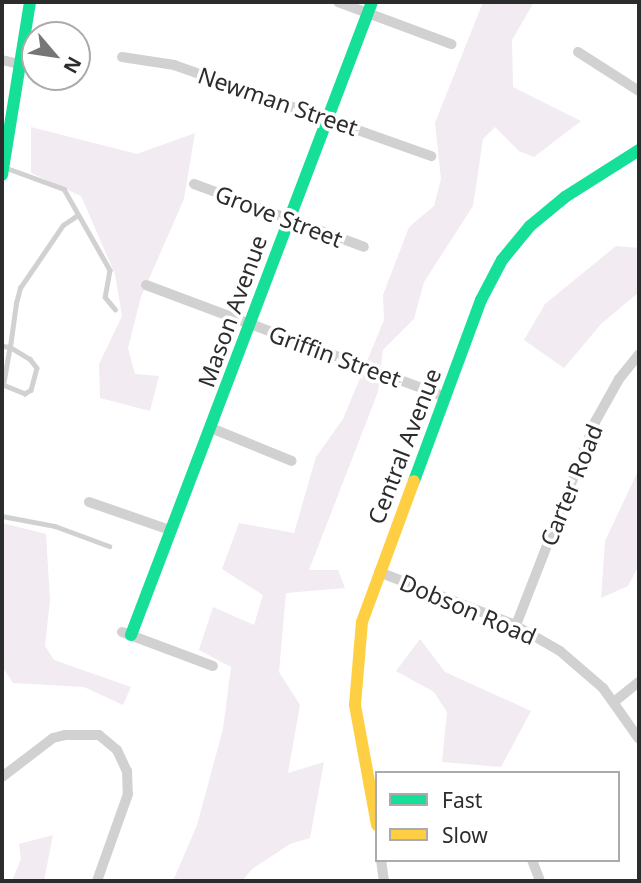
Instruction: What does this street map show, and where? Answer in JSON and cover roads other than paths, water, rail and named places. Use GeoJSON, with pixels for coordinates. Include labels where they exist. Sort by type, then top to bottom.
{"type":"FeatureCollection","features":[{"type":"Feature","properties":{"kind":"street"},"geometry":{"type":"LineString","coordinates":[[2,171],[30,2]]}},
{"type":"Feature","properties":{"kind":"street"},"geometry":{"type":"LineString","coordinates":[[338,2],[370,8],[451,44]]}},
{"type":"Feature","properties":{"kind":"street","name":"Mason Avenue"},"geometry":{"type":"LineString","coordinates":[[126,633],[211,428],[370,8]]}},
{"type":"Feature","properties":{"kind":"street"},"geometry":{"type":"LineString","coordinates":[[578,52],[639,91]]}},
{"type":"Feature","properties":{"kind":"street","name":"Newman Street"},"geometry":{"type":"LineString","coordinates":[[122,57],[174,65],[431,156]]}},
{"type":"Feature","properties":{"kind":"street"},"geometry":{"type":"LineString","coordinates":[[2,60],[19,64]]}},
{"type":"Feature","properties":{"kind":"street","name":"Central Avenue"},"geometry":{"type":"LineString","coordinates":[[375,806],[358,733],[354,677],[362,622],[486,290],[515,242],[547,211],[639,150]]}},
{"type":"Feature","properties":{"kind":"street","name":"Grove Street"},"geometry":{"type":"LineString","coordinates":[[194,184],[364,247]]}},
{"type":"Feature","properties":{"kind":"street","name":"Griffin Street"},"geometry":{"type":"LineString","coordinates":[[146,285],[445,397]]}},
{"type":"Feature","properties":{"kind":"street","name":"Carter Road"},"geometry":{"type":"LineString","coordinates":[[516,625],[595,422],[619,379],[639,354]]}},
{"type":"Feature","properties":{"kind":"street"},"geometry":{"type":"LineString","coordinates":[[211,428],[292,461]]}},
{"type":"Feature","properties":{"kind":"street"},"geometry":{"type":"LineString","coordinates":[[89,502],[170,530]]}},
{"type":"Feature","properties":{"kind":"street","name":"Dobson Road"},"geometry":{"type":"LineString","coordinates":[[379,572],[516,625],[560,651],[614,702],[639,739]]}},
{"type":"Feature","properties":{"kind":"street"},"geometry":{"type":"LineString","coordinates":[[126,633],[213,666]]}},
{"type":"Feature","properties":{"kind":"street"},"geometry":{"type":"LineString","coordinates":[[614,702],[639,682]]}},
{"type":"Feature","properties":{"kind":"street"},"geometry":{"type":"LineString","coordinates":[[2,777],[53,738],[65,735],[99,735],[117,750],[127,771],[128,794],[97,881]]}},
{"type":"Feature","properties":{"kind":"street"},"geometry":{"type":"LineString","coordinates":[[381,862],[384,881]]}},
{"type":"Feature","properties":{"kind":"street"},"geometry":{"type":"LineString","coordinates":[[533,862],[540,881]]}},
{"type":"Feature","properties":{"kind":"lane"},"geometry":{"type":"LineString","coordinates":[[2,171],[64,189],[110,270],[105,297],[115,309]]}},
{"type":"Feature","properties":{"kind":"lane"},"geometry":{"type":"LineString","coordinates":[[2,346],[10,347],[37,368],[31,390],[25,394],[10,391],[3,385],[10,347],[20,288],[63,225],[78,215]]}},
{"type":"Feature","properties":{"kind":"lane"},"geometry":{"type":"LineString","coordinates":[[2,516],[55,526],[108,546]]}}]}
